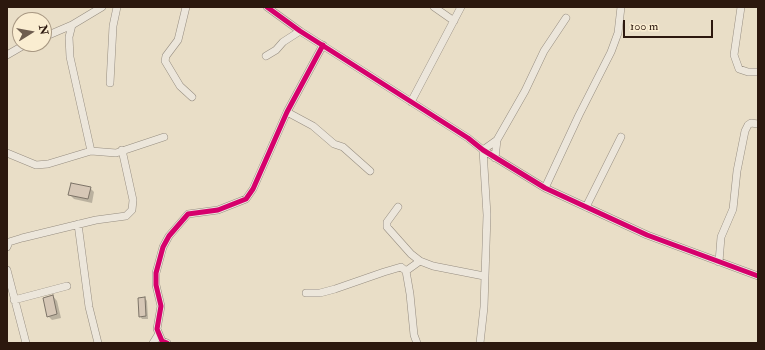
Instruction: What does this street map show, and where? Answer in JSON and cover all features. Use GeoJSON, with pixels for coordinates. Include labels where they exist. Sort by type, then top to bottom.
{"type":"FeatureCollection","features":[{"type":"Feature","properties":{"kind":"street"},"geometry":{"type":"LineString","coordinates":[[52,34],[72,25],[102,7]]}},
{"type":"Feature","properties":{"kind":"street"},"geometry":{"type":"LineString","coordinates":[[110,83],[113,21],[117,7]]}},
{"type":"Feature","properties":{"kind":"street"},"geometry":{"type":"LineString","coordinates":[[186,7],[178,40],[166,56],[165,61],[180,86],[192,97]]}},
{"type":"Feature","properties":{"kind":"street"},"geometry":{"type":"LineString","coordinates":[[267,7],[300,31],[412,102],[495,158],[545,188],[647,235],[758,276]]}},
{"type":"Feature","properties":{"kind":"street"},"geometry":{"type":"LineString","coordinates":[[434,7],[454,21]]}},
{"type":"Feature","properties":{"kind":"street"},"geometry":{"type":"LineString","coordinates":[[412,102],[461,7]]}},
{"type":"Feature","properties":{"kind":"street"},"geometry":{"type":"LineString","coordinates":[[545,188],[579,115],[611,52],[618,33],[621,7]]}},
{"type":"Feature","properties":{"kind":"street"},"geometry":{"type":"LineString","coordinates":[[741,7],[734,55],[739,69],[748,72],[758,72]]}},
{"type":"Feature","properties":{"kind":"street"},"geometry":{"type":"LineString","coordinates":[[495,158],[497,140],[525,92],[544,51],[566,18]]}},
{"type":"Feature","properties":{"kind":"street"},"geometry":{"type":"LineString","coordinates":[[72,25],[69,37],[70,57],[91,151]]}},
{"type":"Feature","properties":{"kind":"street"},"geometry":{"type":"LineString","coordinates":[[266,56],[276,50],[283,42],[300,31]]}},
{"type":"Feature","properties":{"kind":"street"},"geometry":{"type":"LineString","coordinates":[[167,343],[162,341],[158,336],[157,330],[161,306],[156,285],[156,273],[163,247],[169,236],[188,214],[218,210],[246,198],[253,189],[287,112],[323,45]]}},
{"type":"Feature","properties":{"kind":"street"},"geometry":{"type":"LineString","coordinates":[[287,112],[313,126],[334,144],[343,147],[370,171]]}},
{"type":"Feature","properties":{"kind":"street"},"geometry":{"type":"LineString","coordinates":[[719,262],[721,237],[733,209],[737,171],[745,131],[751,123],[758,124]]}},
{"type":"Feature","properties":{"kind":"street"},"geometry":{"type":"LineString","coordinates":[[7,154],[36,165],[42,165],[91,151],[116,153],[164,137]]}},
{"type":"Feature","properties":{"kind":"street"},"geometry":{"type":"LineString","coordinates":[[586,207],[621,137]]}},
{"type":"Feature","properties":{"kind":"street"},"geometry":{"type":"LineString","coordinates":[[483,150],[497,140]]}},
{"type":"Feature","properties":{"kind":"street"},"geometry":{"type":"LineString","coordinates":[[7,247],[10,242],[22,238],[78,224],[126,216],[132,210],[133,200],[122,150]]}},
{"type":"Feature","properties":{"kind":"street"},"geometry":{"type":"LineString","coordinates":[[480,343],[484,307],[487,215],[483,150]]}},
{"type":"Feature","properties":{"kind":"street"},"geometry":{"type":"LineString","coordinates":[[398,207],[387,222],[387,227],[411,254],[420,261],[446,269],[484,276]]}},
{"type":"Feature","properties":{"kind":"street"},"geometry":{"type":"LineString","coordinates":[[78,224],[89,307],[98,343]]}},
{"type":"Feature","properties":{"kind":"street"},"geometry":{"type":"LineString","coordinates":[[406,271],[420,261]]}},
{"type":"Feature","properties":{"kind":"street"},"geometry":{"type":"LineString","coordinates":[[306,293],[320,293],[335,289],[401,267],[406,271],[414,335],[417,343]]}},
{"type":"Feature","properties":{"kind":"street"},"geometry":{"type":"LineString","coordinates":[[7,270],[26,343]]}},
{"type":"Feature","properties":{"kind":"street"},"geometry":{"type":"LineString","coordinates":[[14,300],[67,286]]}},
{"type":"Feature","properties":{"kind":"street"},"geometry":{"type":"LineString","coordinates":[[154,343],[158,336]]}},
{"type":"Feature","properties":{"kind":"building"},"geometry":{"type":"Polygon","coordinates":[[[71,183],[91,187],[88,199],[68,195],[71,183]]]}},
{"type":"Feature","properties":{"kind":"building"},"geometry":{"type":"Polygon","coordinates":[[[53,295],[57,314],[47,317],[43,298],[53,295]]]}},
{"type":"Feature","properties":{"kind":"building"},"geometry":{"type":"Polygon","coordinates":[[[145,297],[146,316],[139,317],[138,298],[145,297]]]}},
{"type":"Feature","properties":{"kind":"cycle path"},"geometry":{"type":"LineString","coordinates":[[267,7],[300,31],[468,138],[483,150],[545,188],[647,235],[758,276]]}},
{"type":"Feature","properties":{"kind":"cycle path"},"geometry":{"type":"LineString","coordinates":[[167,343],[162,341],[157,329],[161,306],[156,285],[156,273],[163,247],[169,236],[188,214],[218,210],[246,199],[253,189],[287,112],[323,45]]}}]}
